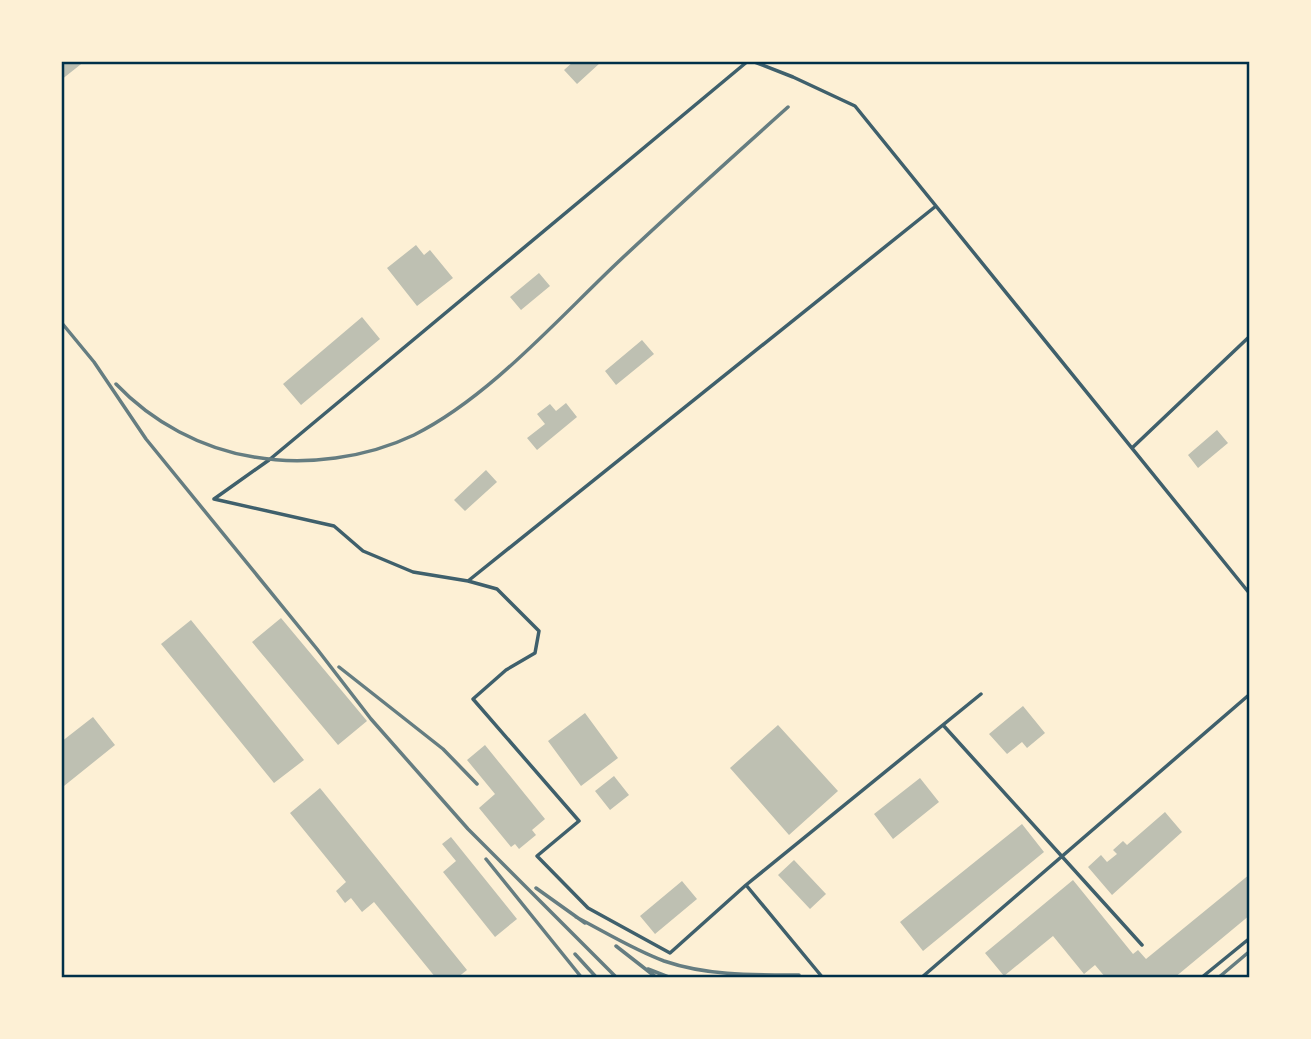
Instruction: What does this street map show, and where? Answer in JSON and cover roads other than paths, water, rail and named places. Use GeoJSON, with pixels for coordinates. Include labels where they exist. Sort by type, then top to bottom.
{"type":"FeatureCollection","features":[{"type":"Feature","properties":{"kind":"lane"},"geometry":{"type":"LineString","coordinates":[[981,694],[746,885],[670,953],[587,908],[537,856],[579,821],[473,699],[506,670],[535,653],[540,631],[497,589],[468,580],[412,572],[363,551],[334,526],[214,499],[270,460],[750,61],[793,77],[855,106],[1250,594]]}},
{"type":"Feature","properties":{"kind":"lane"},"geometry":{"type":"LineString","coordinates":[[468,580],[936,206]]}},
{"type":"Feature","properties":{"kind":"lane"},"geometry":{"type":"LineString","coordinates":[[1132,448],[1250,335]]}},
{"type":"Feature","properties":{"kind":"lane"},"geometry":{"type":"LineString","coordinates":[[1244,341],[1250,343]]}},
{"type":"Feature","properties":{"kind":"lane"},"geometry":{"type":"LineString","coordinates":[[921,978],[1250,694]]}},
{"type":"Feature","properties":{"kind":"lane"},"geometry":{"type":"LineString","coordinates":[[943,725],[1142,945]]}},
{"type":"Feature","properties":{"kind":"lane"},"geometry":{"type":"LineString","coordinates":[[746,885],[823,978]]}},
{"type":"Feature","properties":{"kind":"lane"},"geometry":{"type":"LineString","coordinates":[[1201,978],[1250,938]]}},
{"type":"Feature","properties":{"kind":"railway"},"geometry":{"type":"LineString","coordinates":[[116,384],[145,410],[179,432],[235,453],[274,460],[315,460],[356,454],[395,443],[441,419],[495,380],[637,244],[788,107]]}},
{"type":"Feature","properties":{"kind":"railway"},"geometry":{"type":"LineString","coordinates":[[61,322],[94,362],[146,439],[371,719],[468,829],[617,978]]}},
{"type":"Feature","properties":{"kind":"railway"},"geometry":{"type":"LineString","coordinates":[[339,667],[443,749],[477,784]]}},
{"type":"Feature","properties":{"kind":"railway"},"geometry":{"type":"LineString","coordinates":[[486,859],[582,978]]}},
{"type":"Feature","properties":{"kind":"railway"},"geometry":{"type":"LineString","coordinates":[[536,888],[585,923]]}},
{"type":"Feature","properties":{"kind":"railway"},"geometry":{"type":"LineString","coordinates":[[576,917],[642,952],[681,966],[731,974],[799,975]]}},
{"type":"Feature","properties":{"kind":"railway"},"geometry":{"type":"LineString","coordinates":[[616,946],[657,978]]}},
{"type":"Feature","properties":{"kind":"railway"},"geometry":{"type":"LineString","coordinates":[[1218,978],[1250,951]]}},
{"type":"Feature","properties":{"kind":"railway"},"geometry":{"type":"LineString","coordinates":[[575,954],[597,978]]}},
{"type":"Feature","properties":{"kind":"railway"},"geometry":{"type":"LineString","coordinates":[[648,969],[671,978]]}}]}
